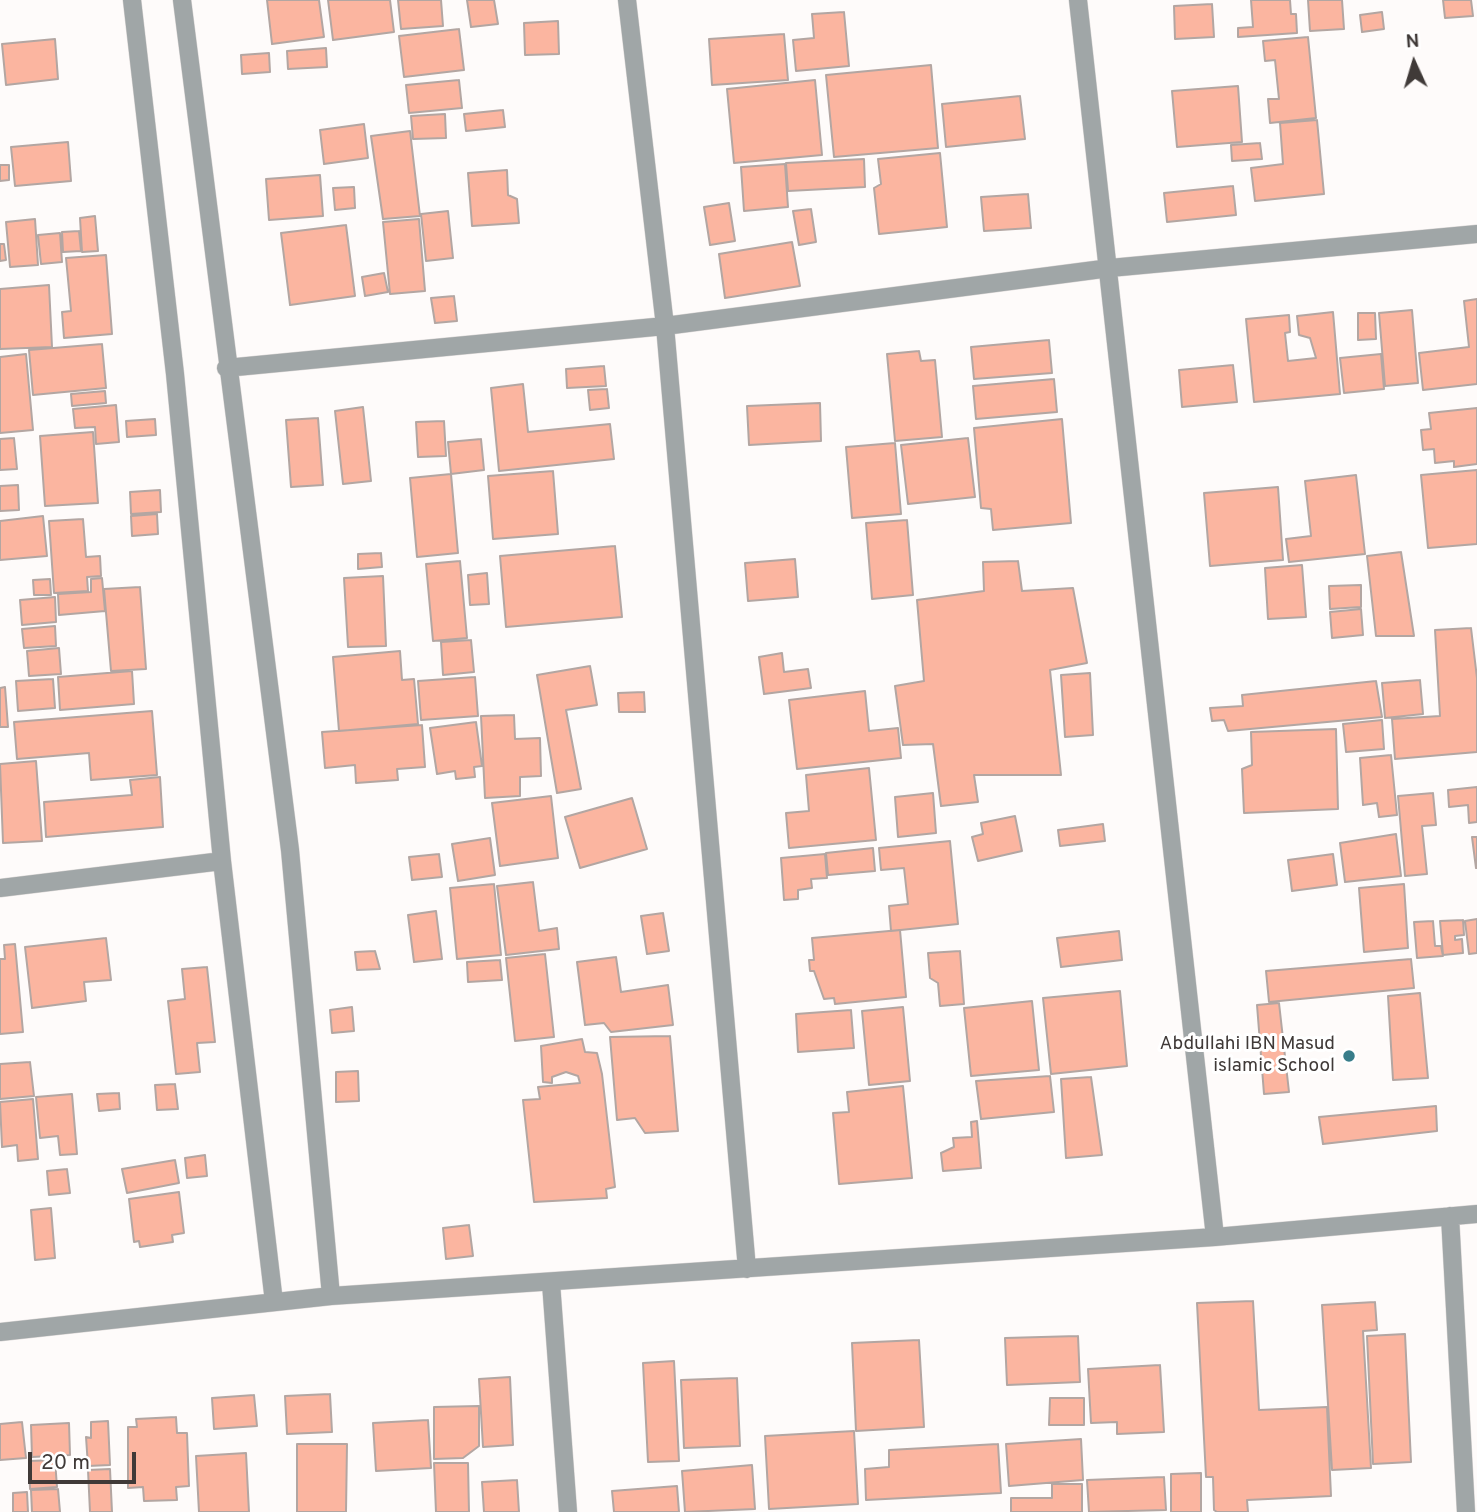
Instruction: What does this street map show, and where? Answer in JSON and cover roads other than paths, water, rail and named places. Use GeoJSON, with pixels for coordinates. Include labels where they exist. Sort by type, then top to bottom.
{"type":"FeatureCollection","features":[{"type":"Feature","properties":{"kind":"street"},"geometry":{"type":"LineString","coordinates":[[132,0],[175,374],[222,861],[274,1302]]}},
{"type":"Feature","properties":{"kind":"street"},"geometry":{"type":"LineString","coordinates":[[182,0],[226,368],[290,850],[331,1296]]}},
{"type":"Feature","properties":{"kind":"street"},"geometry":{"type":"LineString","coordinates":[[627,0],[665,326],[747,1269]]}},
{"type":"Feature","properties":{"kind":"street"},"geometry":{"type":"LineString","coordinates":[[1078,0],[1110,268],[1215,1237]]}},
{"type":"Feature","properties":{"kind":"street"},"geometry":{"type":"LineString","coordinates":[[226,368],[665,326],[1110,268],[1477,234]]}},
{"type":"Feature","properties":{"kind":"street"},"geometry":{"type":"LineString","coordinates":[[0,888],[222,861]]}},
{"type":"Feature","properties":{"kind":"street"},"geometry":{"type":"LineString","coordinates":[[0,1332],[331,1296],[1215,1237],[1477,1213]]}},
{"type":"Feature","properties":{"kind":"street"},"geometry":{"type":"LineString","coordinates":[[1450,1216],[1466,1512]]}},
{"type":"Feature","properties":{"kind":"street"},"geometry":{"type":"LineString","coordinates":[[551,1283],[568,1512]]}},
{"type":"Feature","properties":{"kind":"place","name":"Abdullahi IBN Masud islamic School"},"geometry":{"type":"Point","coordinates":[1349,1056]}}]}
